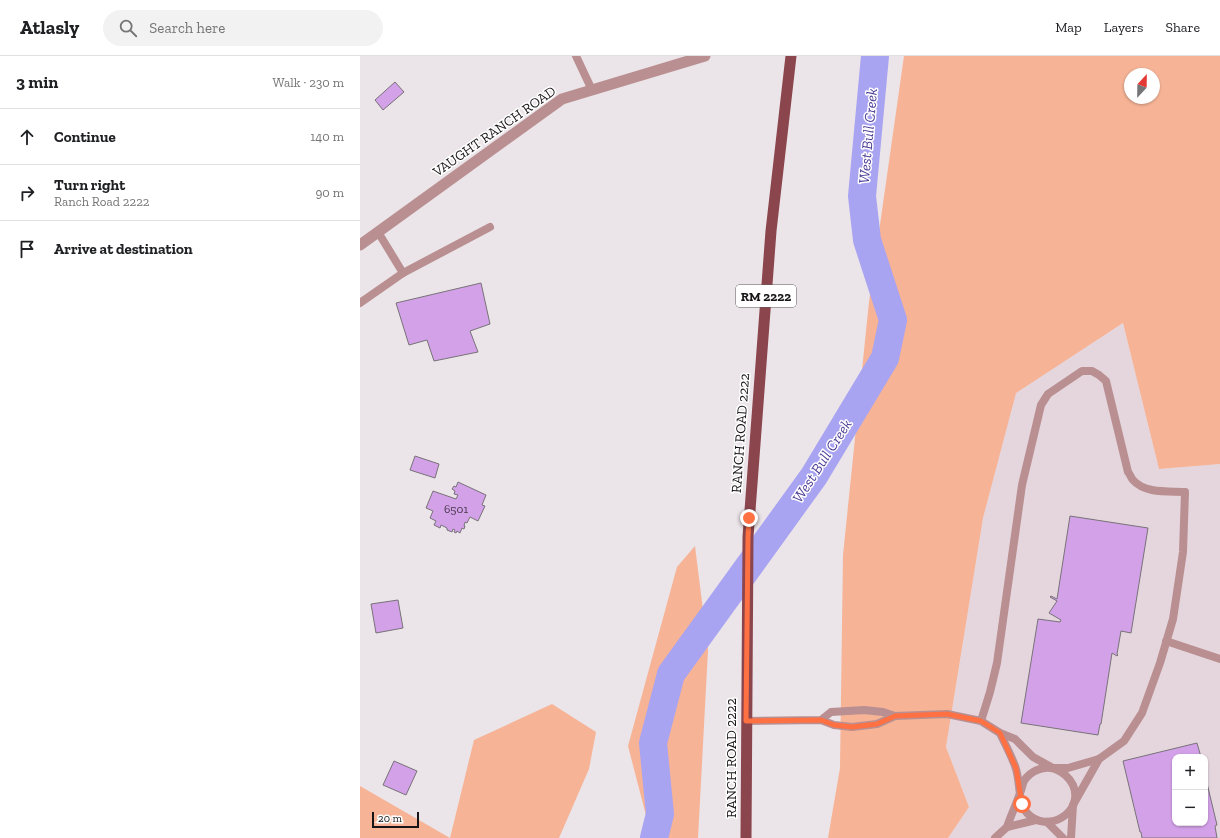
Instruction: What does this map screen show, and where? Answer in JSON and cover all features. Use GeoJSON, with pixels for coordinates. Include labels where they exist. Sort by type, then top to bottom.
{"type":"FeatureCollection","features":[{"type":"Feature","properties":{"kind":"main road","name":"RANCH ROAD 2222"},"geometry":{"type":"LineString","coordinates":[[746,838],[746,618],[748,537],[771,231],[791,56]]}},
{"type":"Feature","properties":{"kind":"street","name":"VAUGHT RANCH ROAD"},"geometry":{"type":"LineString","coordinates":[[360,245],[562,99],[705,56]]}},
{"type":"Feature","properties":{"kind":"lane"},"geometry":{"type":"LineString","coordinates":[[576,56],[592,90]]}},
{"type":"Feature","properties":{"kind":"lane"},"geometry":{"type":"LineString","coordinates":[[360,303],[404,273],[490,227]]}},
{"type":"Feature","properties":{"kind":"lane"},"geometry":{"type":"LineString","coordinates":[[378,232],[404,273]]}},
{"type":"Feature","properties":{"kind":"lane"},"geometry":{"type":"LineString","coordinates":[[981,721],[997,663],[1022,485],[1041,405],[1048,394],[1082,371],[1092,371],[1106,382],[1128,472],[1133,480],[1143,487],[1153,490],[1185,492],[1183,552],[1173,619],[1160,663],[1142,713],[1124,741],[1099,759],[1068,768],[1041,768],[1031,773],[1023,782],[1007,827]]}},
{"type":"Feature","properties":{"kind":"lane"},"geometry":{"type":"LineString","coordinates":[[1166,641],[1220,659]]}},
{"type":"Feature","properties":{"kind":"lane"},"geometry":{"type":"LineString","coordinates":[[821,720],[832,712],[864,710],[883,712],[895,716],[947,714],[981,721],[1000,733],[1015,739],[1033,757],[1052,768],[1062,771],[1069,778],[1074,786],[1075,796],[1071,838]]}},
{"type":"Feature","properties":{"kind":"lane"},"geometry":{"type":"LineString","coordinates":[[746,721],[821,720],[834,725],[852,727],[877,724],[895,716]]}},
{"type":"Feature","properties":{"kind":"lane"},"geometry":{"type":"LineString","coordinates":[[1000,733],[1016,768],[1022,804],[1028,813],[1036,820]]}},
{"type":"Feature","properties":{"kind":"lane"},"geometry":{"type":"LineString","coordinates":[[995,838],[1007,827],[1036,820],[1047,822],[1058,820],[1067,814],[1099,759]]}},
{"type":"Feature","properties":{"kind":"lane"},"geometry":{"type":"LineString","coordinates":[[1047,822],[1063,838]]}},
{"type":"Feature","properties":{"kind":"shaded area"},"geometry":{"type":"Polygon","coordinates":[[[904,56],[1220,56],[1220,464],[1159,469],[1123,323],[1016,393],[983,518],[946,747],[969,807],[948,838],[828,838],[840,768],[843,555],[869,302],[904,56]]]}},
{"type":"Feature","properties":{"kind":"shaded area"},"geometry":{"type":"Polygon","coordinates":[[[1123,323],[1159,469],[1220,464],[1220,838],[948,838],[969,807],[946,747],[983,518],[1015,393],[1123,323]]]}},
{"type":"Feature","properties":{"kind":"shaded area"},"geometry":{"type":"Polygon","coordinates":[[[695,546],[708,650],[698,838],[642,838],[648,823],[628,746],[677,567],[695,546]]]}},
{"type":"Feature","properties":{"kind":"shaded area"},"geometry":{"type":"Polygon","coordinates":[[[552,704],[596,732],[589,769],[559,838],[450,838],[474,740],[552,704]]]}},
{"type":"Feature","properties":{"kind":"shaded area"},"geometry":{"type":"Polygon","coordinates":[[[360,786],[450,838],[360,838],[360,786]]]}},
{"type":"Feature","properties":{"kind":"building"},"geometry":{"type":"Polygon","coordinates":[[[395,82],[404,92],[383,110],[375,100],[395,82]]]}},
{"type":"Feature","properties":{"kind":"building"},"geometry":{"type":"Polygon","coordinates":[[[481,283],[490,324],[470,331],[478,352],[434,361],[427,340],[409,345],[396,303],[481,283]]]}},
{"type":"Feature","properties":{"kind":"building"},"geometry":{"type":"Polygon","coordinates":[[[415,456],[439,464],[435,478],[410,470],[415,456]]]}},
{"type":"Feature","properties":{"kind":"building"},"geometry":{"type":"Polygon","coordinates":[[[458,482],[486,495],[482,505],[485,506],[478,521],[470,517],[467,523],[465,522],[464,529],[462,528],[460,533],[457,531],[456,533],[453,529],[452,532],[441,525],[440,528],[434,525],[436,521],[430,518],[433,511],[426,508],[433,491],[456,499],[458,495],[454,494],[455,491],[452,489],[454,486],[456,487],[458,482]]]}},
{"type":"Feature","properties":{"kind":"building"},"geometry":{"type":"Polygon","coordinates":[[[1070,516],[1148,528],[1131,633],[1121,631],[1118,655],[1117,656],[1112,653],[1098,735],[1021,723],[1038,619],[1060,622],[1061,620],[1049,613],[1057,601],[1050,597],[1051,596],[1057,599],[1070,516]]]}},
{"type":"Feature","properties":{"kind":"building"},"geometry":{"type":"Polygon","coordinates":[[[398,600],[403,628],[376,633],[371,604],[398,600]]]}},
{"type":"Feature","properties":{"kind":"building"},"geometry":{"type":"Polygon","coordinates":[[[1197,743],[1200,754],[1172,754],[1172,826],[1208,826],[1208,788],[1217,825],[1215,826],[1217,838],[1142,838],[1123,761],[1197,743]]]}},
{"type":"Feature","properties":{"kind":"building"},"geometry":{"type":"Polygon","coordinates":[[[394,761],[417,771],[406,795],[383,785],[394,761]]]}},
{"type":"Feature","properties":{"kind":"waterway","name":"West Bull Creek"},"geometry":{"type":"LineString","coordinates":[[654,838],[660,814],[653,743],[671,674],[814,476],[885,358],[893,320],[867,240],[862,196],[875,56]]}},
{"type":"Feature","properties":{"kind":"route"},"geometry":{"type":"LineString","coordinates":[[749,518],[746,618],[746,721],[821,720],[834,725],[852,727],[877,724],[895,716],[947,714],[981,721],[1000,733],[1016,768],[1022,804]]}}]}
